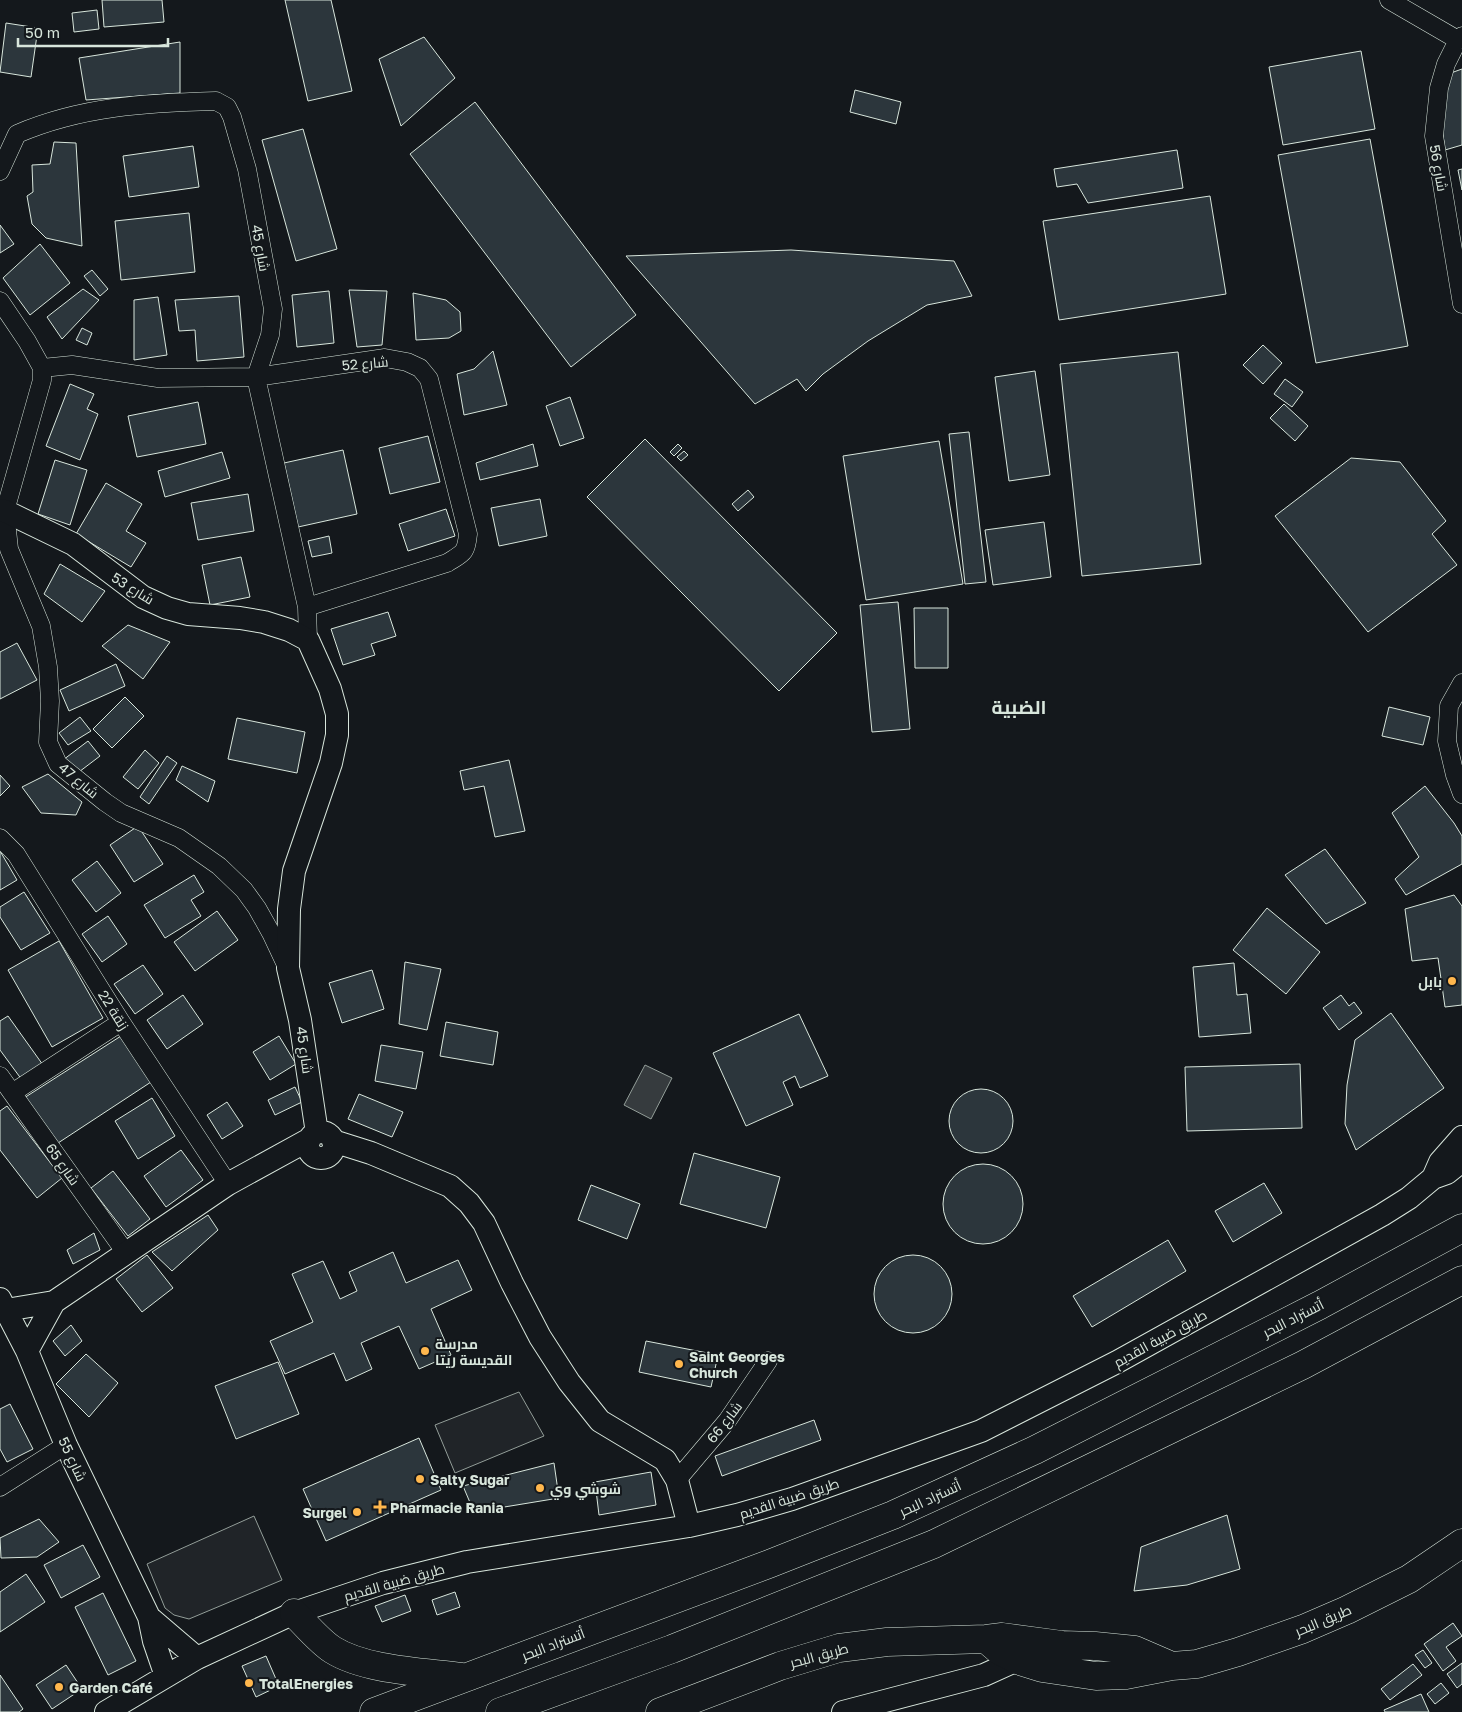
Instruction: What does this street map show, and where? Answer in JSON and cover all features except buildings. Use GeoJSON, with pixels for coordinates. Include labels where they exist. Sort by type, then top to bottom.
{"type":"FeatureCollection","features":[{"type":"Feature","properties":{"kind":"highway","name":"أتستراد البحر"},"geometry":{"type":"LineString","coordinates":[[374,1712],[769,1564],[893,1515],[1035,1450],[1311,1310],[1462,1228]]}},
{"type":"Feature","properties":{"kind":"highway"},"geometry":{"type":"LineString","coordinates":[[500,1712],[672,1649],[934,1544],[1303,1365],[1462,1280]]}},
{"type":"Feature","properties":{"kind":"highway","name":"طريق البحر"},"geometry":{"type":"LineString","coordinates":[[660,1712],[780,1666],[839,1648],[887,1642],[986,1639],[1000,1651],[1022,1651],[1042,1668],[1096,1676],[1126,1675],[1172,1666],[1197,1664],[1238,1652],[1347,1610],[1409,1579],[1462,1543]]}},
{"type":"Feature","properties":{"kind":"highway"},"geometry":{"type":"LineString","coordinates":[[294,1613],[332,1649],[352,1660],[385,1667],[464,1678]]}},
{"type":"Feature","properties":{"kind":"highway"},"geometry":{"type":"LineString","coordinates":[[1022,1651],[1062,1646],[1095,1646],[1136,1650],[1172,1666]]}},
{"type":"Feature","properties":{"kind":"highway"},"geometry":{"type":"LineString","coordinates":[[1095,1646],[1096,1676]]}},
{"type":"Feature","properties":{"kind":"street"},"geometry":{"type":"LineString","coordinates":[[1389,0],[1460,38]]}},
{"type":"Feature","properties":{"kind":"street","name":"شارع 56"},"geometry":{"type":"LineString","coordinates":[[1460,38],[1446,64],[1439,88],[1434,136],[1462,304]]}},
{"type":"Feature","properties":{"kind":"street","name":"شارع 45"},"geometry":{"type":"LineString","coordinates":[[0,171],[17,134],[41,124],[86,112],[143,104],[216,101],[226,107],[236,130],[247,169],[273,309],[270,335],[256,377]]}},
{"type":"Feature","properties":{"kind":"street"},"geometry":{"type":"LineString","coordinates":[[0,301],[27,341],[42,368],[42,380],[2,510]]}},
{"type":"Feature","properties":{"kind":"street","name":"شارع 52"},"geometry":{"type":"LineString","coordinates":[[42,368],[72,365],[158,378],[256,377],[385,358],[407,362],[420,368],[429,379],[468,534],[467,547],[461,555],[447,563],[307,606]]}},
{"type":"Feature","properties":{"kind":"street"},"geometry":{"type":"LineString","coordinates":[[256,377],[307,606],[308,640]]}},
{"type":"Feature","properties":{"kind":"street","name":"شارع 53"},"geometry":{"type":"LineString","coordinates":[[2,510],[73,544],[143,597],[167,608],[188,614],[264,622],[289,630],[308,640]]}},
{"type":"Feature","properties":{"kind":"street","name":"شارع 47"},"geometry":{"type":"LineString","coordinates":[[2,510],[9,549],[41,626],[48,667],[50,701],[48,742],[58,764],[105,802],[122,813],[179,838],[219,866],[244,890],[257,908],[288,968]]}},
{"type":"Feature","properties":{"kind":"street","name":"شارع 45"},"geometry":{"type":"LineString","coordinates":[[308,640],[330,690],[336,714],[336,735],[331,763],[294,871],[290,900],[288,968],[300,1020],[321,1144]]}},
{"type":"Feature","properties":{"kind":"street"},"geometry":{"type":"LineString","coordinates":[[1462,683],[1449,706],[1447,741],[1455,775],[1462,794]]}},
{"type":"Feature","properties":{"kind":"street","name":"زنقة 22"},"geometry":{"type":"LineString","coordinates":[[0,838],[16,854],[121,1022],[228,1184]]}},
{"type":"Feature","properties":{"kind":"street"},"geometry":{"type":"LineString","coordinates":[[12,1093],[121,1022]]}},
{"type":"Feature","properties":{"kind":"street","name":"شارع 65"},"geometry":{"type":"LineString","coordinates":[[0,1076],[126,1253]]}},
{"type":"Feature","properties":{"kind":"street","name":"طريق ضبية القديم"},"geometry":{"type":"LineString","coordinates":[[1433,1178],[1440,1162],[1462,1137]]}},
{"type":"Feature","properties":{"kind":"street"},"geometry":{"type":"LineString","coordinates":[[27,1352],[54,1302],[251,1170],[321,1144],[371,1153],[450,1186],[469,1203],[484,1223],[540,1337],[569,1382],[600,1421],[665,1460],[677,1480],[689,1526]]}},
{"type":"Feature","properties":{"kind":"street","name":"طريق ضبية القديم"},"geometry":{"type":"LineString","coordinates":[[106,1712],[197,1658],[294,1613],[383,1583],[467,1562],[689,1526],[736,1515],[792,1499],[981,1431],[1117,1362],[1374,1220],[1409,1198],[1433,1178],[1447,1173],[1462,1161]]}},
{"type":"Feature","properties":{"kind":"street"},"geometry":{"type":"LineString","coordinates":[[3,1305],[54,1302]]}},
{"type":"Feature","properties":{"kind":"street","name":"شارع 55"},"geometry":{"type":"LineString","coordinates":[[3,1305],[27,1352],[66,1445],[149,1617],[154,1641],[166,1676]]}},
{"type":"Feature","properties":{"kind":"street","name":"شارع 66"},"geometry":{"type":"LineString","coordinates":[[677,1480],[727,1422],[768,1362]]}},
{"type":"Feature","properties":{"kind":"street"},"geometry":{"type":"LineString","coordinates":[[0,1486],[66,1445]]}},
{"type":"Feature","properties":{"kind":"street","name":"شارع 55"},"geometry":{"type":"LineString","coordinates":[[149,1617],[197,1658]]}},
{"type":"Feature","properties":{"kind":"street"},"geometry":{"type":"LineString","coordinates":[[843,1712],[984,1675],[1022,1651]]}},
{"type":"Feature","properties":{"kind":"shaded area"},"geometry":{"type":"Polygon","coordinates":[[[645,1065],[672,1078],[651,1119],[624,1105],[645,1065]]]}},
{"type":"Feature","properties":{"kind":"shaded area"},"geometry":{"type":"Polygon","coordinates":[[[519,1392],[544,1436],[455,1473],[435,1425],[519,1392]]]}},
{"type":"Feature","properties":{"kind":"shaded area"},"geometry":{"type":"Polygon","coordinates":[[[254,1516],[282,1580],[189,1619],[174,1615],[165,1608],[147,1564],[254,1516]]]}},
{"type":"Feature","properties":{"kind":"place","name":"بابل"},"geometry":{"type":"Point","coordinates":[1452,981]}},
{"type":"Feature","properties":{"kind":"place","name":"مدرسة القديسة ريتا"},"geometry":{"type":"Point","coordinates":[425,1351]}},
{"type":"Feature","properties":{"kind":"place","name":"Saint Georges Church"},"geometry":{"type":"Point","coordinates":[679,1364]}},
{"type":"Feature","properties":{"kind":"place","name":"Salty Sugar"},"geometry":{"type":"Point","coordinates":[420,1479]}},
{"type":"Feature","properties":{"kind":"place","name":"شوشي وي"},"geometry":{"type":"Point","coordinates":[540,1488]}},
{"type":"Feature","properties":{"kind":"place","name":"Pharmacie Rania"},"geometry":{"type":"Point","coordinates":[380,1507]}},
{"type":"Feature","properties":{"kind":"place","name":"Surgel"},"geometry":{"type":"Point","coordinates":[357,1512]}},
{"type":"Feature","properties":{"kind":"place","name":"TotalEnergies"},"geometry":{"type":"Point","coordinates":[249,1683]}},
{"type":"Feature","properties":{"kind":"place","name":"Garden Café"},"geometry":{"type":"Point","coordinates":[59,1687]}},
{"type":"Feature","properties":{"kind":"district","name":"الضبية"},"geometry":{"type":"Point","coordinates":[1019,706]}}]}
